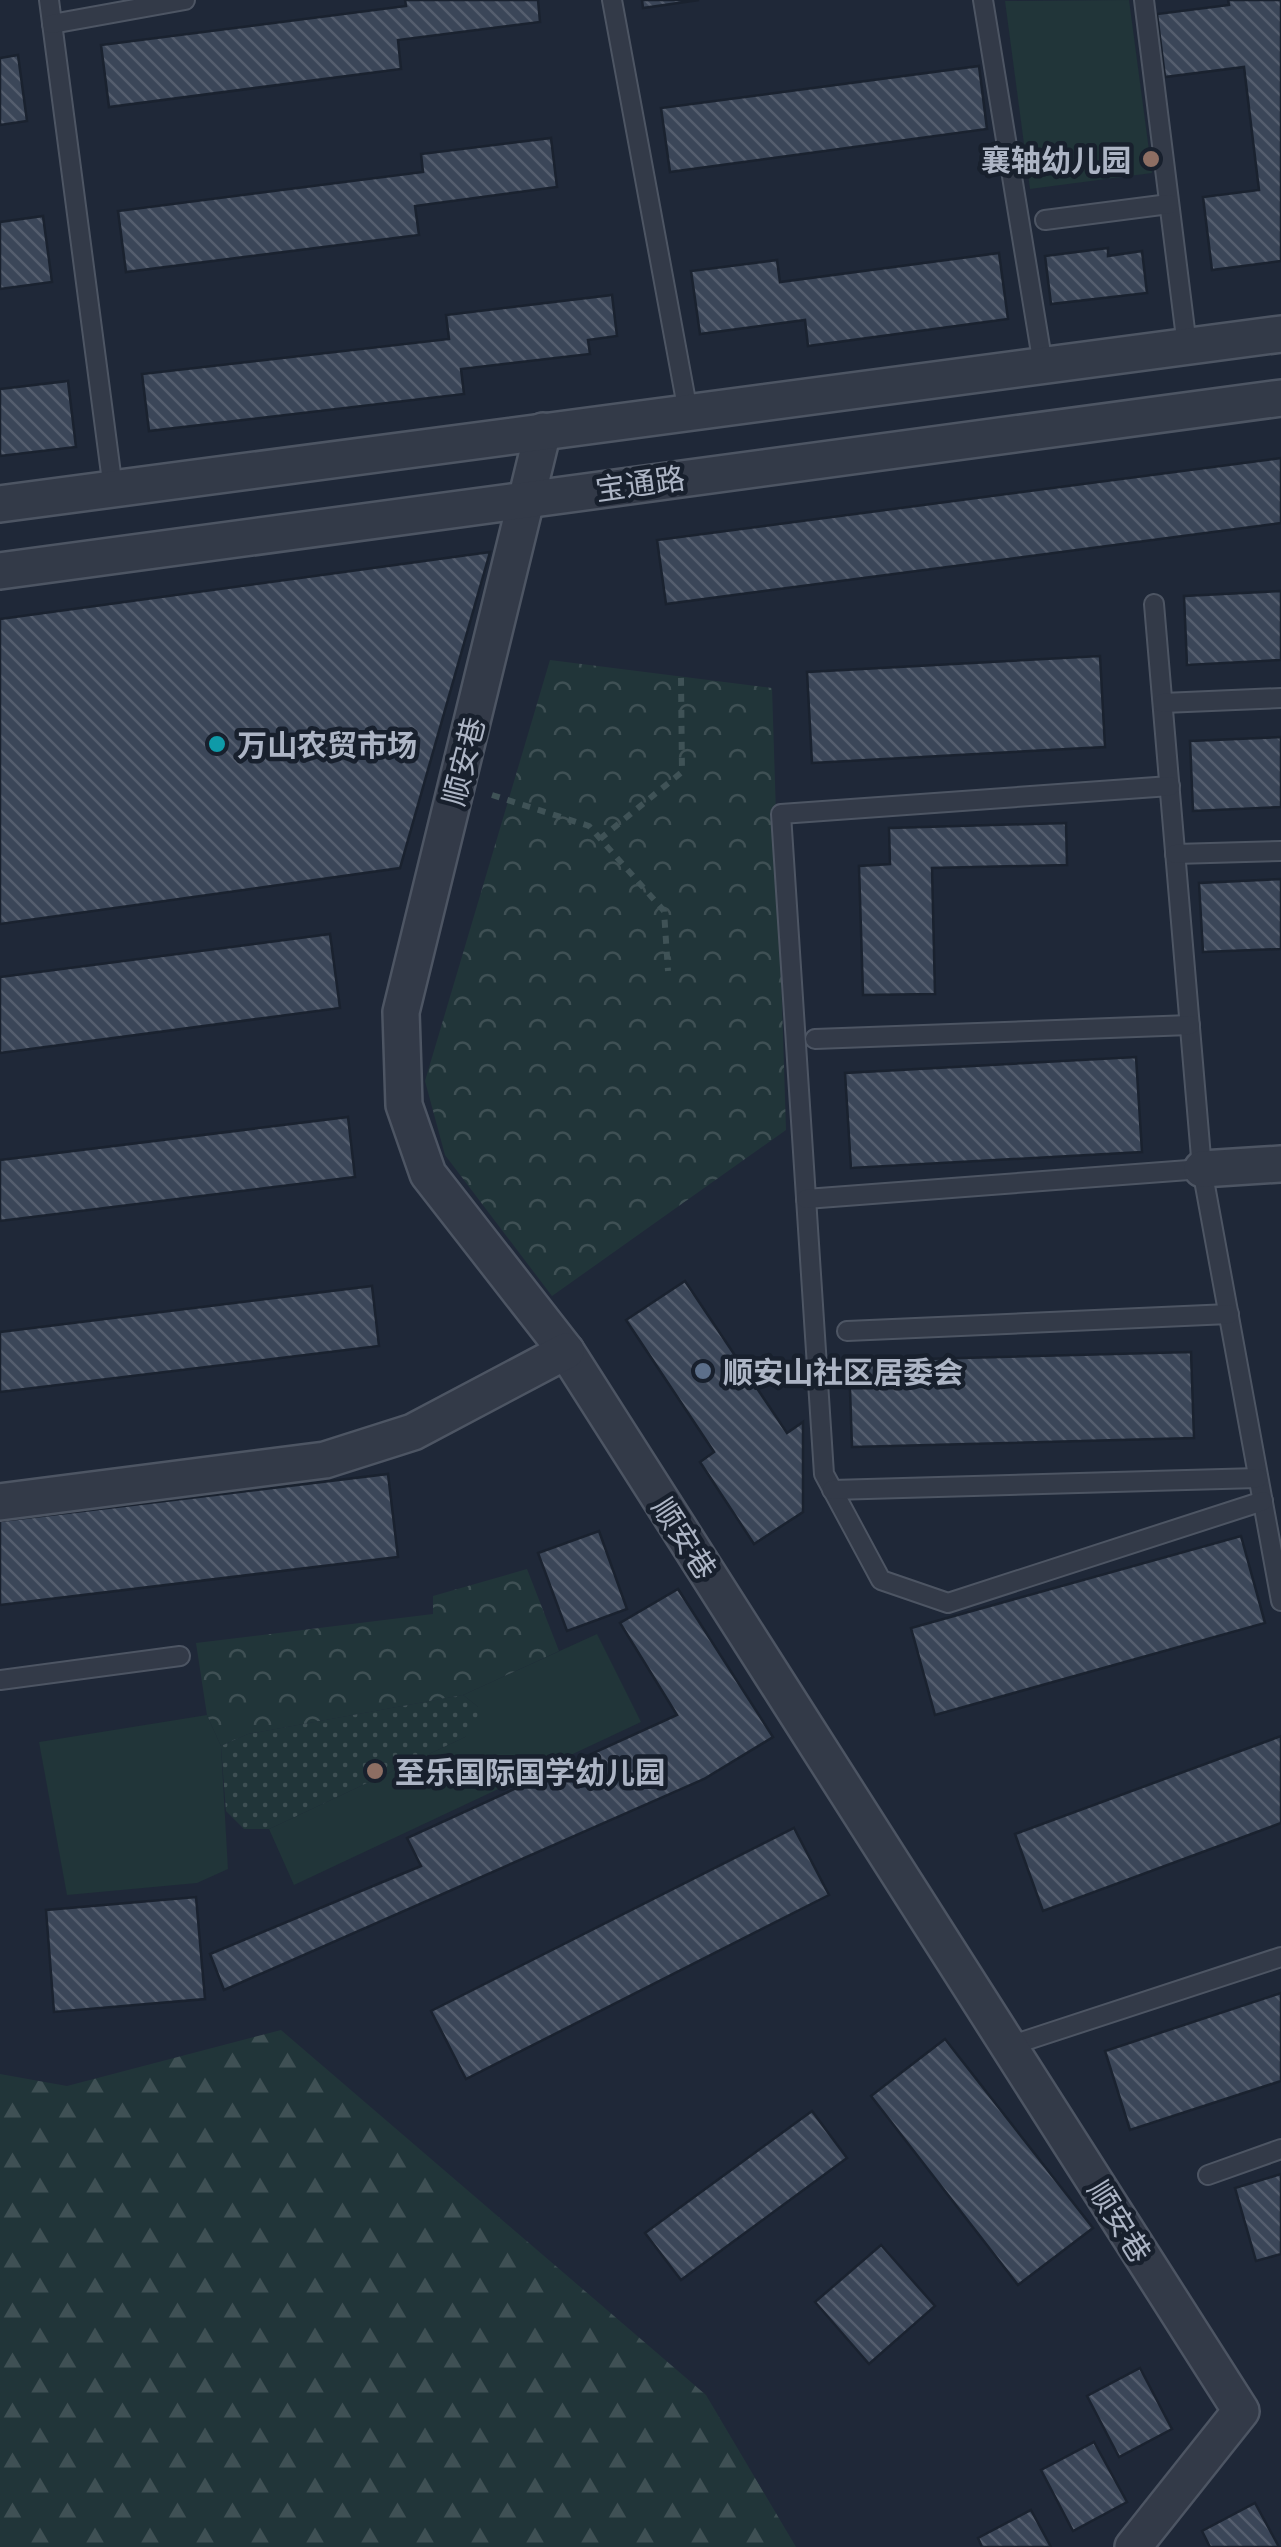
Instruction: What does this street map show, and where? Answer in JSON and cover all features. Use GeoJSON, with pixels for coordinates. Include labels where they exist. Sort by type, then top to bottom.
{"type":"FeatureCollection","features":[{"type":"Feature","properties":{"kind":"street"},"geometry":{"type":"LineString","coordinates":[[0,504],[1281,334]]}},
{"type":"Feature","properties":{"kind":"street","name":"宝通路"},"geometry":{"type":"LineString","coordinates":[[0,571],[1281,398]]}},
{"type":"Feature","properties":{"kind":"street","name":"顺安巷"},"geometry":{"type":"LineString","coordinates":[[544,431],[402,1012],[404,1105],[428,1174],[566,1351],[1241,2411],[1132,2547]]}},
{"type":"Feature","properties":{"kind":"street"},"geometry":{"type":"LineString","coordinates":[[1202,1169],[1281,1164]]}},
{"type":"Feature","properties":{"kind":"street"},"geometry":{"type":"LineString","coordinates":[[0,1502],[325,1460],[414,1432],[566,1351]]}},
{"type":"Feature","properties":{"kind":"lane"},"geometry":{"type":"LineString","coordinates":[[49,0],[113,489]]}},
{"type":"Feature","properties":{"kind":"lane"},"geometry":{"type":"LineString","coordinates":[[52,24],[185,0]]}},
{"type":"Feature","properties":{"kind":"lane"},"geometry":{"type":"LineString","coordinates":[[612,0],[688,412]]}},
{"type":"Feature","properties":{"kind":"lane"},"geometry":{"type":"LineString","coordinates":[[983,0],[1044,365]]}},
{"type":"Feature","properties":{"kind":"lane"},"geometry":{"type":"LineString","coordinates":[[1144,0],[1187,346]]}},
{"type":"Feature","properties":{"kind":"lane"},"geometry":{"type":"LineString","coordinates":[[1045,220],[1169,204]]}},
{"type":"Feature","properties":{"kind":"lane"},"geometry":{"type":"LineString","coordinates":[[1154,604],[1202,1169],[1281,1601]]}},
{"type":"Feature","properties":{"kind":"lane"},"geometry":{"type":"LineString","coordinates":[[1163,703],[1281,698]]}},
{"type":"Feature","properties":{"kind":"lane"},"geometry":{"type":"LineString","coordinates":[[1170,786],[781,814],[824,1474],[881,1580],[948,1603],[1263,1501]]}},
{"type":"Feature","properties":{"kind":"lane"},"geometry":{"type":"LineString","coordinates":[[1175,854],[1281,852]]}},
{"type":"Feature","properties":{"kind":"lane"},"geometry":{"type":"LineString","coordinates":[[815,1038],[1190,1024]]}},
{"type":"Feature","properties":{"kind":"lane"},"geometry":{"type":"LineString","coordinates":[[806,1199],[1202,1169]]}},
{"type":"Feature","properties":{"kind":"lane"},"geometry":{"type":"LineString","coordinates":[[847,1331],[1228,1314]]}},
{"type":"Feature","properties":{"kind":"lane"},"geometry":{"type":"LineString","coordinates":[[832,1490],[1258,1478]]}},
{"type":"Feature","properties":{"kind":"lane"},"geometry":{"type":"LineString","coordinates":[[0,1680],[180,1656]]}},
{"type":"Feature","properties":{"kind":"lane"},"geometry":{"type":"LineString","coordinates":[[1009,2046],[1281,1957]]}},
{"type":"Feature","properties":{"kind":"lane"},"geometry":{"type":"LineString","coordinates":[[1208,2175],[1281,2149]]}},
{"type":"Feature","properties":{"kind":"path"},"geometry":{"type":"LineString","coordinates":[[600,839],[682,772],[680,676]]}},
{"type":"Feature","properties":{"kind":"path"},"geometry":{"type":"LineString","coordinates":[[457,784],[589,826],[664,911],[668,971]]}},
{"type":"Feature","properties":{"kind":"green space"},"geometry":{"type":"Polygon","coordinates":[[[1129,0],[1152,173],[1030,189],[1005,1],[1129,0]]]}},
{"type":"Feature","properties":{"kind":"green space"},"geometry":{"type":"Polygon","coordinates":[[[550,660],[772,688],[786,1130],[552,1296],[445,1155],[425,1081],[550,660]]]}},
{"type":"Feature","properties":{"kind":"green space"},"geometry":{"type":"Polygon","coordinates":[[[527,1569],[559,1651],[463,1695],[248,1734],[221,1746],[207,1715],[196,1643],[433,1614],[433,1596],[527,1569]]]}},
{"type":"Feature","properties":{"kind":"green space"},"geometry":{"type":"Polygon","coordinates":[[[597,1634],[641,1722],[294,1885],[269,1829],[465,1737],[478,1707],[463,1695],[597,1634]]]}},
{"type":"Feature","properties":{"kind":"green space"},"geometry":{"type":"Polygon","coordinates":[[[463,1695],[478,1707],[479,1722],[465,1737],[269,1829],[244,1829],[226,1811],[221,1746],[248,1734],[463,1695]]]}},
{"type":"Feature","properties":{"kind":"green space"},"geometry":{"type":"Polygon","coordinates":[[[207,1715],[221,1746],[228,1869],[197,1883],[67,1895],[39,1742],[207,1715]]]}},
{"type":"Feature","properties":{"kind":"green space"},"geometry":{"type":"Polygon","coordinates":[[[281,2030],[706,2395],[796,2547],[0,2547],[0,2074],[67,2086],[281,2030]]]}},
{"type":"Feature","properties":{"kind":"building"},"geometry":{"type":"Polygon","coordinates":[[[405,0],[538,0],[540,22],[398,40],[401,69],[109,107],[101,45],[406,6],[405,0]]]}},
{"type":"Feature","properties":{"kind":"building"},"geometry":{"type":"Polygon","coordinates":[[[642,0],[699,0],[643,8],[642,0]]]}},
{"type":"Feature","properties":{"kind":"building"},"geometry":{"type":"Polygon","coordinates":[[[1228,0],[1281,0],[1281,261],[1212,270],[1203,197],[1259,190],[1244,67],[1165,77],[1157,14],[1229,5],[1228,0]]]}},
{"type":"Feature","properties":{"kind":"building"},"geometry":{"type":"Polygon","coordinates":[[[18,55],[27,121],[0,125],[0,58],[18,55]]]}},
{"type":"Feature","properties":{"kind":"building"},"geometry":{"type":"Polygon","coordinates":[[[979,66],[987,129],[670,172],[661,108],[979,66]]]}},
{"type":"Feature","properties":{"kind":"building"},"geometry":{"type":"Polygon","coordinates":[[[551,138],[557,187],[415,206],[419,235],[126,272],[118,211],[423,172],[421,154],[551,138]]]}},
{"type":"Feature","properties":{"kind":"building"},"geometry":{"type":"Polygon","coordinates":[[[43,216],[52,282],[0,289],[0,222],[43,216]]]}},
{"type":"Feature","properties":{"kind":"building"},"geometry":{"type":"Polygon","coordinates":[[[1108,248],[1108,256],[1142,251],[1147,293],[1051,304],[1045,256],[1108,248]]]}},
{"type":"Feature","properties":{"kind":"building"},"geometry":{"type":"Polygon","coordinates":[[[999,253],[1008,319],[808,346],[805,320],[700,334],[691,271],[777,260],[780,282],[999,253]]]}},
{"type":"Feature","properties":{"kind":"building"},"geometry":{"type":"Polygon","coordinates":[[[612,295],[617,336],[588,340],[590,354],[461,369],[464,394],[149,431],[142,374],[449,339],[446,315],[612,295]]]}},
{"type":"Feature","properties":{"kind":"building"},"geometry":{"type":"Polygon","coordinates":[[[68,381],[76,447],[0,456],[0,389],[68,381]]]}},
{"type":"Feature","properties":{"kind":"building"},"geometry":{"type":"Polygon","coordinates":[[[1281,458],[1281,523],[666,604],[657,540],[1281,458]]]}},
{"type":"Feature","properties":{"kind":"building","name":"万山农贸市场"},"geometry":{"type":"Polygon","coordinates":[[[490,552],[400,868],[0,924],[0,619],[490,552]]]}},
{"type":"Feature","properties":{"kind":"building"},"geometry":{"type":"Polygon","coordinates":[[[1281,591],[1281,660],[1187,665],[1184,596],[1281,591]]]}},
{"type":"Feature","properties":{"kind":"building"},"geometry":{"type":"Polygon","coordinates":[[[1100,656],[1105,747],[812,763],[807,672],[1100,656]]]}},
{"type":"Feature","properties":{"kind":"building"},"geometry":{"type":"Polygon","coordinates":[[[1281,737],[1281,807],[1193,811],[1190,741],[1281,737]]]}},
{"type":"Feature","properties":{"kind":"building"},"geometry":{"type":"Polygon","coordinates":[[[1066,823],[1067,865],[932,868],[935,994],[863,995],[859,866],[890,864],[889,828],[1066,823]]]}},
{"type":"Feature","properties":{"kind":"building"},"geometry":{"type":"Polygon","coordinates":[[[1281,879],[1281,949],[1203,952],[1199,883],[1281,879]]]}},
{"type":"Feature","properties":{"kind":"building"},"geometry":{"type":"Polygon","coordinates":[[[330,934],[340,1008],[0,1053],[0,977],[330,934]]]}},
{"type":"Feature","properties":{"kind":"building"},"geometry":{"type":"Polygon","coordinates":[[[1136,1057],[1142,1152],[851,1168],[845,1073],[1136,1057]]]}},
{"type":"Feature","properties":{"kind":"building"},"geometry":{"type":"Polygon","coordinates":[[[348,1117],[355,1177],[0,1221],[0,1160],[348,1117]]]}},
{"type":"Feature","properties":{"kind":"building","name":"顺安山社区居委会"},"geometry":{"type":"Polygon","coordinates":[[[685,1281],[787,1433],[803,1422],[803,1512],[754,1544],[700,1462],[714,1452],[626,1320],[685,1281]]]}},
{"type":"Feature","properties":{"kind":"building"},"geometry":{"type":"Polygon","coordinates":[[[372,1286],[379,1346],[0,1392],[0,1332],[372,1286]]]}},
{"type":"Feature","properties":{"kind":"building"},"geometry":{"type":"Polygon","coordinates":[[[1191,1352],[1194,1438],[852,1447],[849,1361],[1191,1352]]]}},
{"type":"Feature","properties":{"kind":"building"},"geometry":{"type":"Polygon","coordinates":[[[388,1474],[398,1557],[0,1605],[0,1521],[388,1474]]]}},
{"type":"Feature","properties":{"kind":"building"},"geometry":{"type":"Polygon","coordinates":[[[599,1531],[627,1609],[567,1631],[538,1553],[599,1531]]]}},
{"type":"Feature","properties":{"kind":"building"},"geometry":{"type":"Polygon","coordinates":[[[1241,1536],[1265,1623],[935,1715],[911,1628],[1241,1536]]]}},
{"type":"Feature","properties":{"kind":"building"},"geometry":{"type":"Polygon","coordinates":[[[678,1589],[773,1737],[704,1779],[224,1990],[210,1954],[421,1866],[407,1838],[677,1715],[620,1623],[678,1589]]]}},
{"type":"Feature","properties":{"kind":"building"},"geometry":{"type":"Polygon","coordinates":[[[1281,1736],[1281,1823],[1043,1911],[1015,1834],[1281,1736]]]}},
{"type":"Feature","properties":{"kind":"building"},"geometry":{"type":"Polygon","coordinates":[[[794,1828],[829,1895],[466,2079],[431,2011],[794,1828]]]}},
{"type":"Feature","properties":{"kind":"building"},"geometry":{"type":"Polygon","coordinates":[[[196,1897],[205,1999],[54,2012],[46,1910],[196,1897]]]}},
{"type":"Feature","properties":{"kind":"building"},"geometry":{"type":"Polygon","coordinates":[[[1281,1993],[1281,2081],[1130,2130],[1105,2051],[1281,1993]]]}},
{"type":"Feature","properties":{"kind":"building"},"geometry":{"type":"Polygon","coordinates":[[[945,2039],[1093,2228],[1018,2285],[871,2096],[945,2039]]]}},
{"type":"Feature","properties":{"kind":"building"},"geometry":{"type":"Polygon","coordinates":[[[812,2111],[847,2158],[681,2280],[645,2233],[812,2111]]]}},
{"type":"Feature","properties":{"kind":"building"},"geometry":{"type":"Polygon","coordinates":[[[1281,2174],[1281,2254],[1256,2261],[1235,2188],[1281,2174]]]}},
{"type":"Feature","properties":{"kind":"building"},"geometry":{"type":"Polygon","coordinates":[[[881,2245],[935,2306],[869,2364],[815,2302],[881,2245]]]}},
{"type":"Feature","properties":{"kind":"building"},"geometry":{"type":"Polygon","coordinates":[[[1140,2368],[1172,2429],[1119,2457],[1087,2396],[1140,2368]]]}},
{"type":"Feature","properties":{"kind":"building"},"geometry":{"type":"Polygon","coordinates":[[[1094,2442],[1127,2502],[1073,2531],[1041,2470],[1094,2442]]]}},
{"type":"Feature","properties":{"kind":"building"},"geometry":{"type":"Polygon","coordinates":[[[1255,2503],[1279,2547],[1210,2547],[1202,2531],[1255,2503]]]}},
{"type":"Feature","properties":{"kind":"building"},"geometry":{"type":"Polygon","coordinates":[[[1031,2510],[1051,2547],[982,2547],[978,2538],[1031,2510]]]}},
{"type":"Feature","properties":{"kind":"place","name":"襄轴幼儿园"},"geometry":{"type":"Point","coordinates":[1151,159]}},
{"type":"Feature","properties":{"kind":"place","name":"万山农贸市场"},"geometry":{"type":"Point","coordinates":[217,744]}},
{"type":"Feature","properties":{"kind":"place","name":"顺安山社区居委会"},"geometry":{"type":"Point","coordinates":[703,1371]}},
{"type":"Feature","properties":{"kind":"place","name":"至乐国际国学幼儿园"},"geometry":{"type":"Point","coordinates":[375,1771]}}]}
